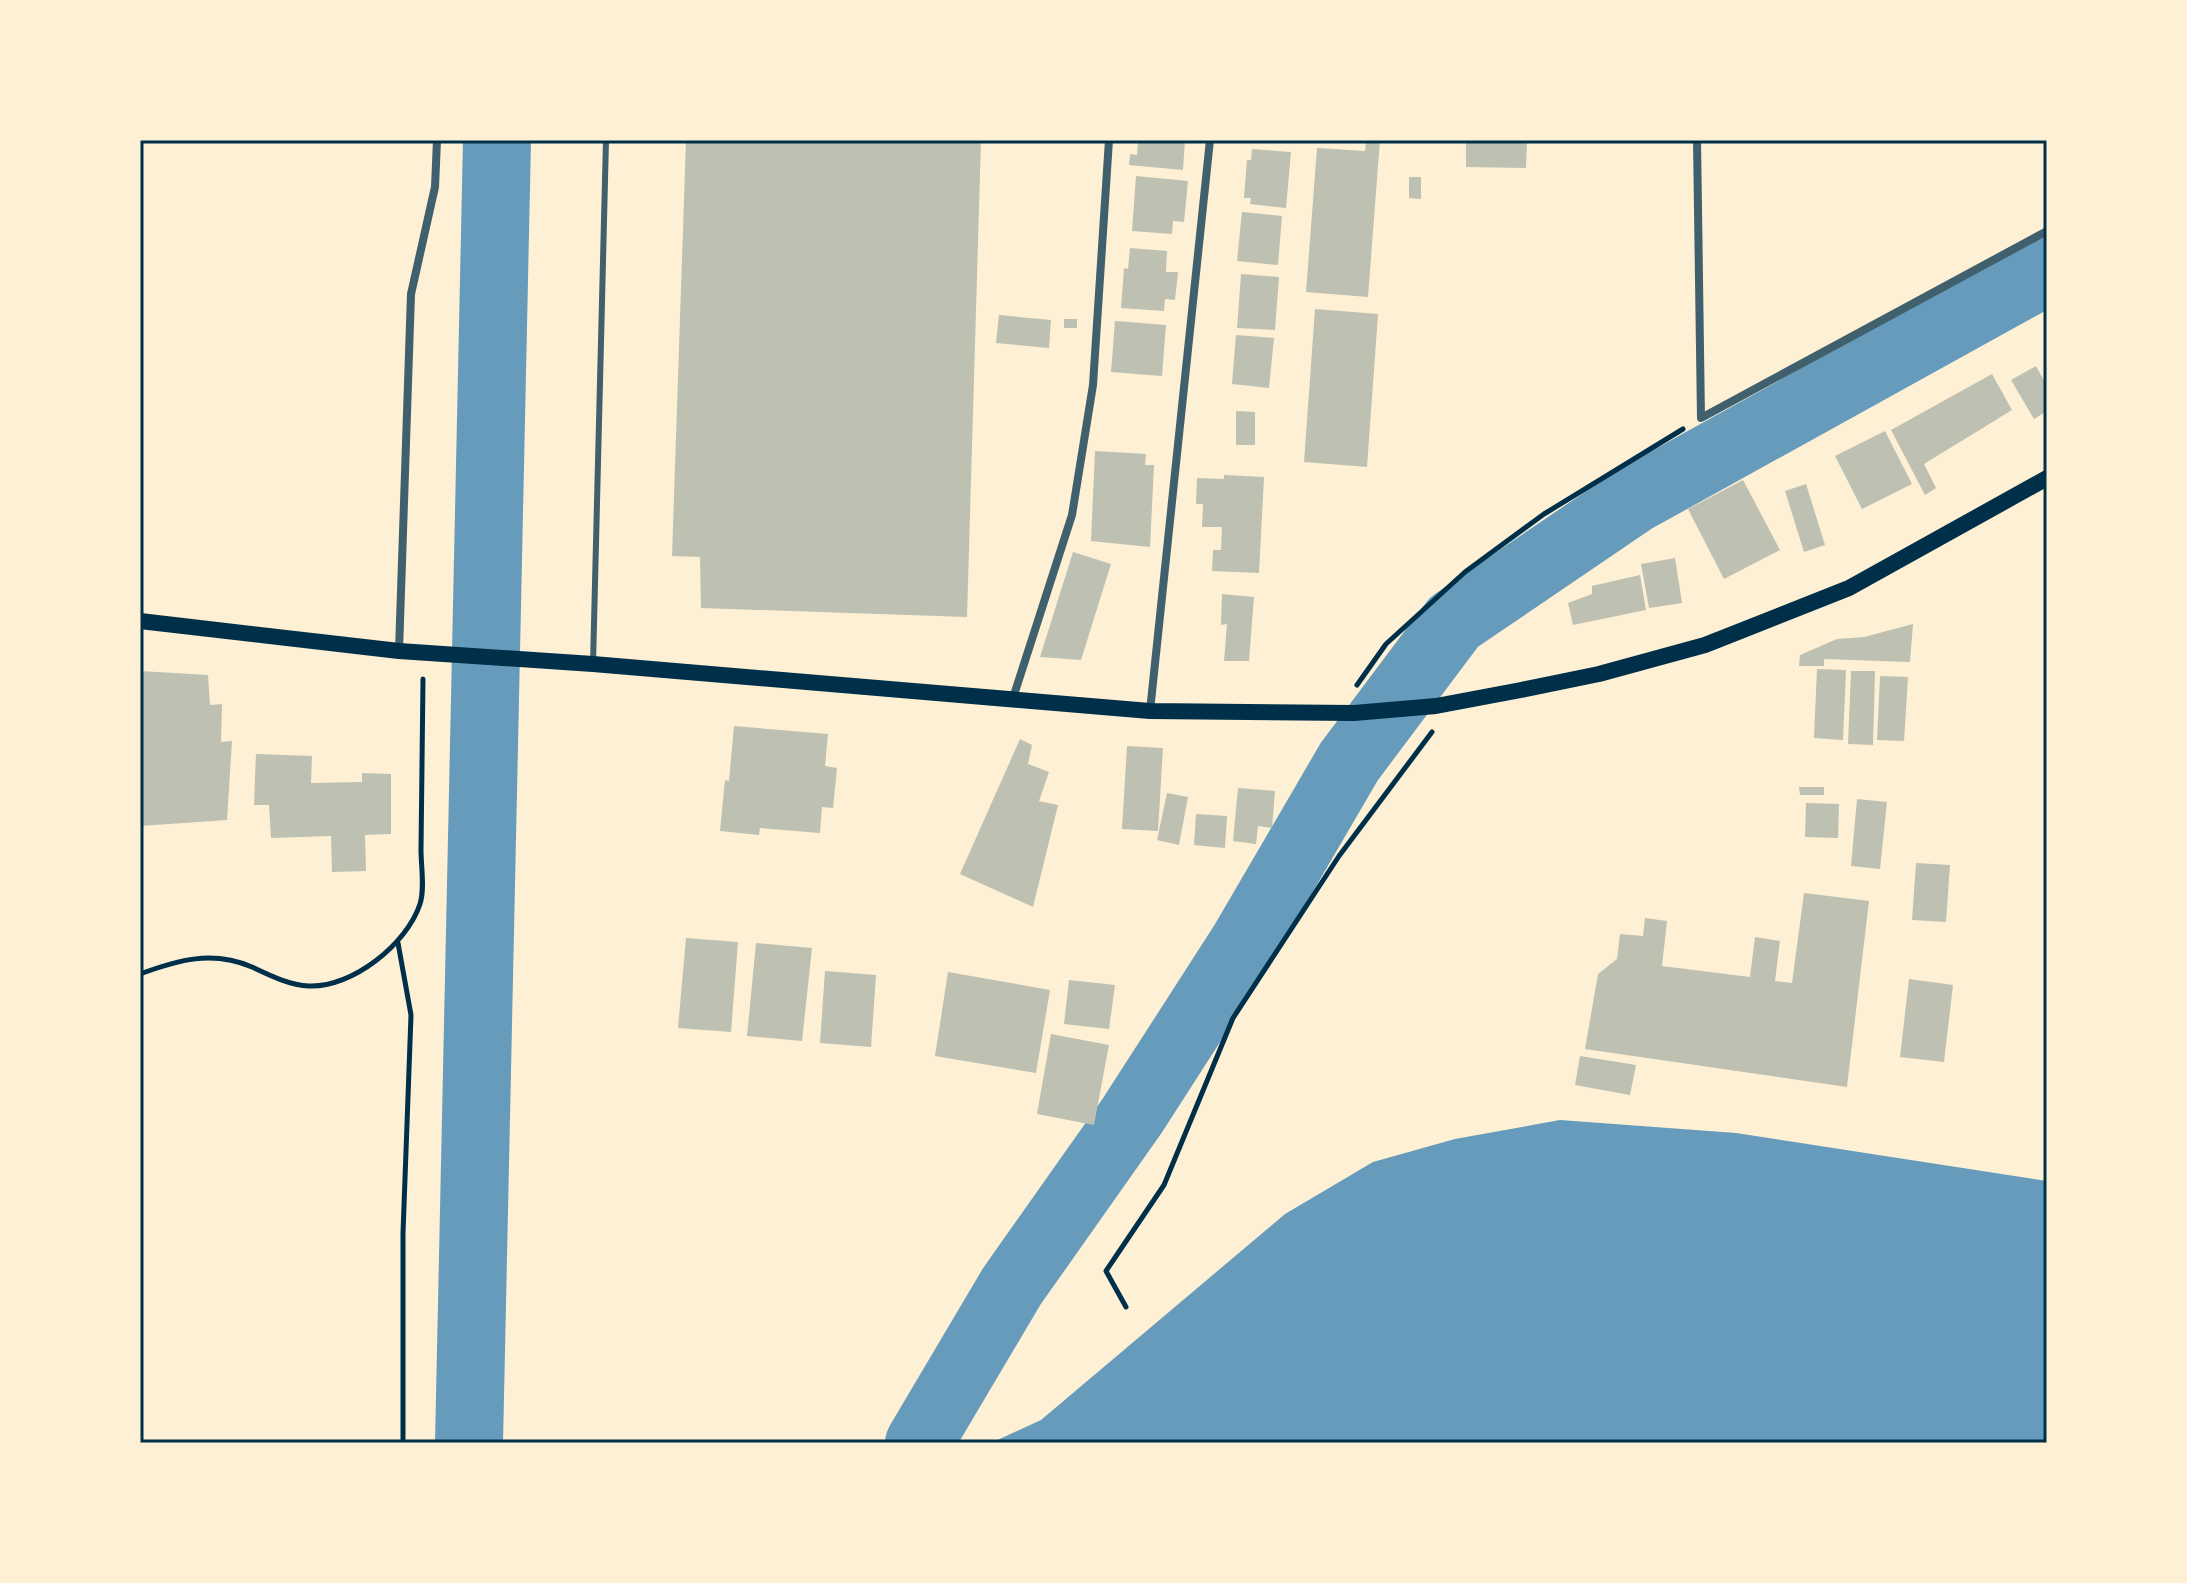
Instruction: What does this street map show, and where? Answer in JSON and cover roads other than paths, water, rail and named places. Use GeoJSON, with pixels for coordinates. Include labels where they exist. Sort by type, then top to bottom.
{"type":"FeatureCollection","features":[{"type":"Feature","properties":{"kind":"main road"},"geometry":{"type":"LineString","coordinates":[[140,621],[399,651],[593,664],[1150,711],[1346,712],[1436,706],[1599,674],[1705,645],[1849,588],[2047,478]]}},
{"type":"Feature","properties":{"kind":"street"},"geometry":{"type":"LineString","coordinates":[[399,651],[411,294],[435,187],[437,140]]}},
{"type":"Feature","properties":{"kind":"street"},"geometry":{"type":"LineString","coordinates":[[1013,698],[1072,515],[1093,385],[1109,140]]}},
{"type":"Feature","properties":{"kind":"street"},"geometry":{"type":"LineString","coordinates":[[1150,711],[1210,140]]}},
{"type":"Feature","properties":{"kind":"street"},"geometry":{"type":"LineString","coordinates":[[1697,140],[1701,418],[2047,231]]}},
{"type":"Feature","properties":{"kind":"lane"},"geometry":{"type":"LineString","coordinates":[[593,664],[606,140]]}},
{"type":"Feature","properties":{"kind":"water"},"geometry":{"type":"Polygon","coordinates":[[[1560,1120],[1736,1133],[2047,1181],[2047,1443],[991,1443],[1041,1420],[1285,1214],[1373,1162],[1455,1139],[1560,1120]]]}},
{"type":"Feature","properties":{"kind":"waterway"},"geometry":{"type":"LineString","coordinates":[[469,1443],[497,140]]}},
{"type":"Feature","properties":{"kind":"waterway"},"geometry":{"type":"LineString","coordinates":[[919,1443],[1012,1286],[1132,1116],[1244,942],[1349,762],[1454,622],[1635,499],[2047,271]]}}]}
